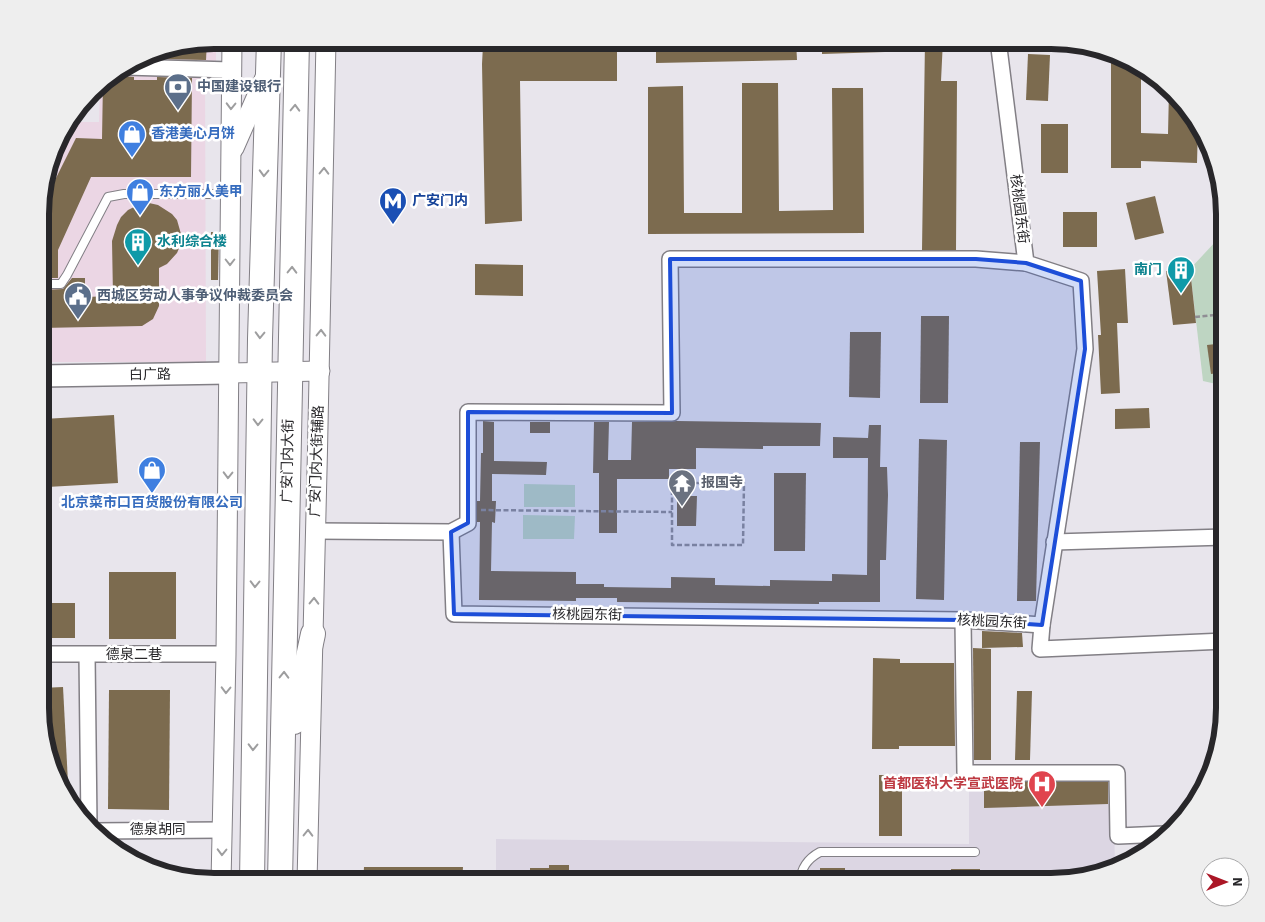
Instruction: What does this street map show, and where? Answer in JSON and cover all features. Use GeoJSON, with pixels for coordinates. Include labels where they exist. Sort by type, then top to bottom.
{"type":"FeatureCollection","features":[{"type":"Feature","properties":{"kind":"main road","name":"广安门内大街"},"geometry":{"type":"LineString","coordinates":[[280,873],[297,49]]}},
{"type":"Feature","properties":{"kind":"main road"},"geometry":{"type":"LineString","coordinates":[[252,873],[259,373],[268,50]]}},
{"type":"Feature","properties":{"kind":"main road","name":"白广路"},"geometry":{"type":"LineString","coordinates":[[49,376],[229,374]]}},
{"type":"Feature","properties":{"kind":"main road"},"geometry":{"type":"LineString","coordinates":[[282,772],[313,634]]}},
{"type":"Feature","properties":{"kind":"street"},"geometry":{"type":"LineString","coordinates":[[221,873],[226,654],[232,49]]}},
{"type":"Feature","properties":{"kind":"street","name":"广安门内大街辅路"},"geometry":{"type":"LineString","coordinates":[[307,873],[326,49]]}},
{"type":"Feature","properties":{"kind":"street","name":"核桃园东街"},"geometry":{"type":"LineString","coordinates":[[451,532],[454,614],[963,620],[1042,625],[1085,350],[1081,281],[1026,263],[999,49]]}},
{"type":"Feature","properties":{"kind":"street"},"geometry":{"type":"LineString","coordinates":[[230,161],[268,50]]}},
{"type":"Feature","properties":{"kind":"street"},"geometry":{"type":"LineString","coordinates":[[138,67],[231,70]]}},
{"type":"Feature","properties":{"kind":"street"},"geometry":{"type":"LineString","coordinates":[[314,531],[451,532],[468,523],[468,412],[672,414],[670,259],[976,259],[1026,263]]}},
{"type":"Feature","properties":{"kind":"street","name":"白广路"},"geometry":{"type":"LineString","coordinates":[[229,374],[320,371]]}},
{"type":"Feature","properties":{"kind":"street"},"geometry":{"type":"LineString","coordinates":[[1054,542],[1216,537]]}},
{"type":"Feature","properties":{"kind":"street"},"geometry":{"type":"LineString","coordinates":[[963,620],[965,773],[1117,773],[1118,836],[1157,834]]}},
{"type":"Feature","properties":{"kind":"street"},"geometry":{"type":"LineString","coordinates":[[1042,625],[1040,649],[1216,642]]}},
{"type":"Feature","properties":{"kind":"street","name":"德泉二巷"},"geometry":{"type":"LineString","coordinates":[[49,654],[226,654]]}},
{"type":"Feature","properties":{"kind":"street"},"geometry":{"type":"LineString","coordinates":[[88,655],[89,816]]}},
{"type":"Feature","properties":{"kind":"street","name":"德泉胡同"},"geometry":{"type":"LineString","coordinates":[[104,831],[222,830]]}},
{"type":"Feature","properties":{"kind":"lane"},"geometry":{"type":"LineString","coordinates":[[49,284],[61,284],[108,198],[124,194],[230,194]]}},
{"type":"Feature","properties":{"kind":"lane"},"geometry":{"type":"LineString","coordinates":[[802,873],[808,860],[820,852],[975,852]]}},
{"type":"Feature","properties":{"kind":"path"},"geometry":{"type":"LineString","coordinates":[[1195,317],[1216,315]]}},
{"type":"Feature","properties":{"kind":"path"},"geometry":{"type":"LineString","coordinates":[[672,483],[744,483],[743,546],[672,545],[672,512],[672,483]]}},
{"type":"Feature","properties":{"kind":"path"},"geometry":{"type":"LineString","coordinates":[[468,510],[672,512]]}},
{"type":"Feature","properties":{"kind":"highlighted area"},"geometry":{"type":"Polygon","coordinates":[[[670,259],[976,259],[1026,263],[1081,281],[1085,349],[1042,625],[963,620],[454,614],[451,532],[468,523],[468,412],[672,413],[670,259]]]}},
{"type":"Feature","properties":{"kind":"shaded area"},"geometry":{"type":"Polygon","coordinates":[[[216,49],[216,64],[148,62],[181,52],[216,49]]]}},
{"type":"Feature","properties":{"kind":"shaded area"},"geometry":{"type":"Polygon","coordinates":[[[129,72],[205,74],[206,362],[49,362],[49,214],[52,181],[59,158],[78,122],[99,122],[100,95],[129,72]]]}},
{"type":"Feature","properties":{"kind":"shaded area","name":"首都医科大学宣武医院"},"geometry":{"type":"Polygon","coordinates":[[[1113,776],[1115,860],[1084,870],[1051,873],[496,873],[496,839],[969,844],[969,778],[1113,776]]]}},
{"type":"Feature","properties":{"kind":"green space"},"geometry":{"type":"Polygon","coordinates":[[[1216,241],[1216,384],[1203,381],[1190,269],[1216,241]]]}},
{"type":"Feature","properties":{"kind":"green space"},"geometry":{"type":"Polygon","coordinates":[[[524,484],[575,485],[575,507],[524,507],[524,484]]]}},
{"type":"Feature","properties":{"kind":"green space"},"geometry":{"type":"Polygon","coordinates":[[[523,515],[575,516],[574,539],[523,539],[523,515]]]}},
{"type":"Feature","properties":{"kind":"building"},"geometry":{"type":"Polygon","coordinates":[[[207,49],[206,60],[157,59],[171,54],[207,49]]]}},
{"type":"Feature","properties":{"kind":"building"},"geometry":{"type":"Polygon","coordinates":[[[483,49],[617,49],[617,81],[520,81],[522,221],[485,224],[483,49]]]}},
{"type":"Feature","properties":{"kind":"building"},"geometry":{"type":"Polygon","coordinates":[[[656,49],[796,49],[797,60],[656,63],[656,49]]]}},
{"type":"Feature","properties":{"kind":"building"},"geometry":{"type":"Polygon","coordinates":[[[822,49],[885,49],[885,52],[822,54],[822,49]]]}},
{"type":"Feature","properties":{"kind":"building"},"geometry":{"type":"Polygon","coordinates":[[[925,49],[943,49],[941,81],[957,81],[956,250],[922,250],[925,49]]]}},
{"type":"Feature","properties":{"kind":"building"},"geometry":{"type":"Polygon","coordinates":[[[1028,54],[1050,55],[1048,101],[1026,100],[1028,54]]]}},
{"type":"Feature","properties":{"kind":"building"},"geometry":{"type":"Polygon","coordinates":[[[1111,60],[1141,76],[1141,133],[1168,134],[1169,98],[1182,113],[1198,138],[1197,163],[1141,161],[1141,168],[1111,168],[1111,60]]]}},
{"type":"Feature","properties":{"kind":"building"},"geometry":{"type":"Polygon","coordinates":[[[124,76],[134,77],[134,80],[157,80],[157,77],[192,78],[191,177],[91,177],[58,250],[58,278],[49,278],[51,189],[76,138],[102,139],[103,92],[113,83],[124,76]]]}},
{"type":"Feature","properties":{"kind":"building"},"geometry":{"type":"Polygon","coordinates":[[[742,83],[778,83],[779,211],[833,210],[832,88],[863,88],[864,233],[648,234],[648,87],[683,86],[684,213],[742,213],[742,83]]]}},
{"type":"Feature","properties":{"kind":"building"},"geometry":{"type":"Polygon","coordinates":[[[1041,124],[1068,124],[1068,173],[1041,173],[1041,124]]]}},
{"type":"Feature","properties":{"kind":"building"},"geometry":{"type":"Polygon","coordinates":[[[1155,196],[1164,233],[1135,240],[1126,203],[1155,196]]]}},
{"type":"Feature","properties":{"kind":"building","name":"水利综合楼"},"geometry":{"type":"Polygon","coordinates":[[[149,203],[158,205],[172,214],[177,220],[181,234],[177,253],[167,264],[159,268],[159,306],[153,319],[142,326],[49,328],[49,290],[63,289],[72,278],[85,278],[85,297],[113,296],[112,241],[121,217],[128,210],[138,205],[149,203]]]}},
{"type":"Feature","properties":{"kind":"building"},"geometry":{"type":"Polygon","coordinates":[[[1063,212],[1097,212],[1097,247],[1063,247],[1063,212]]]}},
{"type":"Feature","properties":{"kind":"building"},"geometry":{"type":"Polygon","coordinates":[[[211,232],[219,232],[218,280],[211,280],[211,232]]]}},
{"type":"Feature","properties":{"kind":"building"},"geometry":{"type":"Polygon","coordinates":[[[475,264],[523,265],[523,296],[475,295],[475,264]]]}},
{"type":"Feature","properties":{"kind":"building"},"geometry":{"type":"Polygon","coordinates":[[[1125,269],[1128,323],[1117,323],[1120,393],[1101,394],[1098,335],[1101,335],[1097,271],[1125,269]]]}},
{"type":"Feature","properties":{"kind":"building","name":"南门"},"geometry":{"type":"Polygon","coordinates":[[[1190,269],[1196,323],[1173,325],[1166,271],[1190,269]]]}},
{"type":"Feature","properties":{"kind":"building"},"geometry":{"type":"Polygon","coordinates":[[[921,316],[949,316],[948,403],[920,403],[921,316]]]}},
{"type":"Feature","properties":{"kind":"building"},"geometry":{"type":"Polygon","coordinates":[[[850,332],[881,332],[880,398],[849,397],[850,332]]]}},
{"type":"Feature","properties":{"kind":"building"},"geometry":{"type":"Polygon","coordinates":[[[1216,344],[1216,373],[1211,374],[1207,345],[1216,344]]]}},
{"type":"Feature","properties":{"kind":"building"},"geometry":{"type":"Polygon","coordinates":[[[1149,408],[1150,428],[1115,429],[1115,409],[1149,408]]]}},
{"type":"Feature","properties":{"kind":"building"},"geometry":{"type":"Polygon","coordinates":[[[114,415],[118,483],[49,487],[49,419],[114,415]]]}},
{"type":"Feature","properties":{"kind":"building"},"geometry":{"type":"Polygon","coordinates":[[[483,421],[494,422],[494,461],[547,462],[546,475],[492,474],[492,501],[496,501],[495,523],[492,522],[491,571],[576,572],[576,584],[604,584],[604,587],[671,588],[671,577],[715,578],[715,585],[770,586],[770,580],[832,581],[832,574],[867,575],[868,458],[833,458],[833,437],[868,438],[869,425],[881,425],[880,467],[887,467],[888,495],[886,560],[880,560],[880,602],[819,602],[819,604],[617,602],[617,598],[576,598],[576,601],[479,600],[480,522],[477,522],[477,501],[480,501],[483,421]]]}},
{"type":"Feature","properties":{"kind":"building"},"geometry":{"type":"Polygon","coordinates":[[[530,422],[550,422],[550,433],[530,433],[530,422]]]}},
{"type":"Feature","properties":{"kind":"building"},"geometry":{"type":"Polygon","coordinates":[[[594,422],[609,422],[608,460],[631,460],[632,422],[821,423],[820,446],[763,446],[763,449],[696,448],[696,469],[669,469],[669,479],[617,479],[617,533],[599,533],[599,473],[593,473],[594,422]]]}},
{"type":"Feature","properties":{"kind":"building"},"geometry":{"type":"Polygon","coordinates":[[[919,439],[947,440],[944,600],[916,599],[919,439]]]}},
{"type":"Feature","properties":{"kind":"building"},"geometry":{"type":"Polygon","coordinates":[[[1020,442],[1040,442],[1036,601],[1017,601],[1020,442]]]}},
{"type":"Feature","properties":{"kind":"building"},"geometry":{"type":"Polygon","coordinates":[[[774,473],[806,473],[805,551],[774,551],[774,473]]]}},
{"type":"Feature","properties":{"kind":"building"},"geometry":{"type":"Polygon","coordinates":[[[677,496],[697,496],[696,526],[677,526],[677,496]]]}},
{"type":"Feature","properties":{"kind":"building"},"geometry":{"type":"Polygon","coordinates":[[[109,572],[176,572],[176,639],[109,639],[109,572]]]}},
{"type":"Feature","properties":{"kind":"building"},"geometry":{"type":"Polygon","coordinates":[[[50,603],[75,603],[75,638],[50,638],[50,603]]]}},
{"type":"Feature","properties":{"kind":"building"},"geometry":{"type":"Polygon","coordinates":[[[982,631],[1022,633],[1023,647],[982,648],[982,631]]]}},
{"type":"Feature","properties":{"kind":"building"},"geometry":{"type":"Polygon","coordinates":[[[973,648],[991,649],[991,760],[974,760],[973,648]]]}},
{"type":"Feature","properties":{"kind":"building"},"geometry":{"type":"Polygon","coordinates":[[[873,658],[900,659],[900,663],[954,663],[955,746],[899,746],[899,749],[872,749],[873,658]]]}},
{"type":"Feature","properties":{"kind":"building"},"geometry":{"type":"Polygon","coordinates":[[[63,687],[68,785],[61,771],[52,741],[49,719],[49,688],[63,687]]]}},
{"type":"Feature","properties":{"kind":"building"},"geometry":{"type":"Polygon","coordinates":[[[109,690],[170,690],[169,810],[108,809],[109,690]]]}},
{"type":"Feature","properties":{"kind":"building"},"geometry":{"type":"Polygon","coordinates":[[[1017,691],[1032,691],[1030,760],[1015,760],[1017,691]]]}},
{"type":"Feature","properties":{"kind":"building"},"geometry":{"type":"Polygon","coordinates":[[[879,775],[902,775],[902,836],[879,836],[879,775]]]}},
{"type":"Feature","properties":{"kind":"building"},"geometry":{"type":"Polygon","coordinates":[[[984,782],[1108,782],[1108,804],[984,808],[984,782]]]}},
{"type":"Feature","properties":{"kind":"building"},"geometry":{"type":"Polygon","coordinates":[[[549,865],[569,865],[569,873],[530,873],[530,868],[549,868],[549,865]]]}},
{"type":"Feature","properties":{"kind":"building"},"geometry":{"type":"Polygon","coordinates":[[[364,867],[463,867],[463,873],[364,873],[364,867]]]}},
{"type":"Feature","properties":{"kind":"building"},"geometry":{"type":"Polygon","coordinates":[[[820,868],[845,868],[845,873],[820,873],[820,868]]]}},
{"type":"Feature","properties":{"kind":"building"},"geometry":{"type":"Polygon","coordinates":[[[951,869],[980,869],[980,873],[951,873],[951,869]]]}},
{"type":"Feature","properties":{"kind":"place","name":"中国建设银行"},"geometry":{"type":"Point","coordinates":[178,111]}},
{"type":"Feature","properties":{"kind":"place","name":"香港美心月饼"},"geometry":{"type":"Point","coordinates":[132,158]}},
{"type":"Feature","properties":{"kind":"place","name":"东方丽人美甲"},"geometry":{"type":"Point","coordinates":[140,216]}},
{"type":"Feature","properties":{"kind":"place","name":"广安门内"},"geometry":{"type":"Point","coordinates":[393,225]}},
{"type":"Feature","properties":{"kind":"place","name":"水利综合楼"},"geometry":{"type":"Point","coordinates":[138,266]}},
{"type":"Feature","properties":{"kind":"place","name":"南门"},"geometry":{"type":"Point","coordinates":[1181,294]}},
{"type":"Feature","properties":{"kind":"place","name":"西城区劳动人事争议仲裁委员会"},"geometry":{"type":"Point","coordinates":[78,320]}},
{"type":"Feature","properties":{"kind":"place","name":"北京菜市口百货股份有限公司"},"geometry":{"type":"Point","coordinates":[152,494]}},
{"type":"Feature","properties":{"kind":"place","name":"报国寺"},"geometry":{"type":"Point","coordinates":[682,507]}},
{"type":"Feature","properties":{"kind":"place","name":"首都医科大学宣武医院"},"geometry":{"type":"Point","coordinates":[1042,808]}}]}
